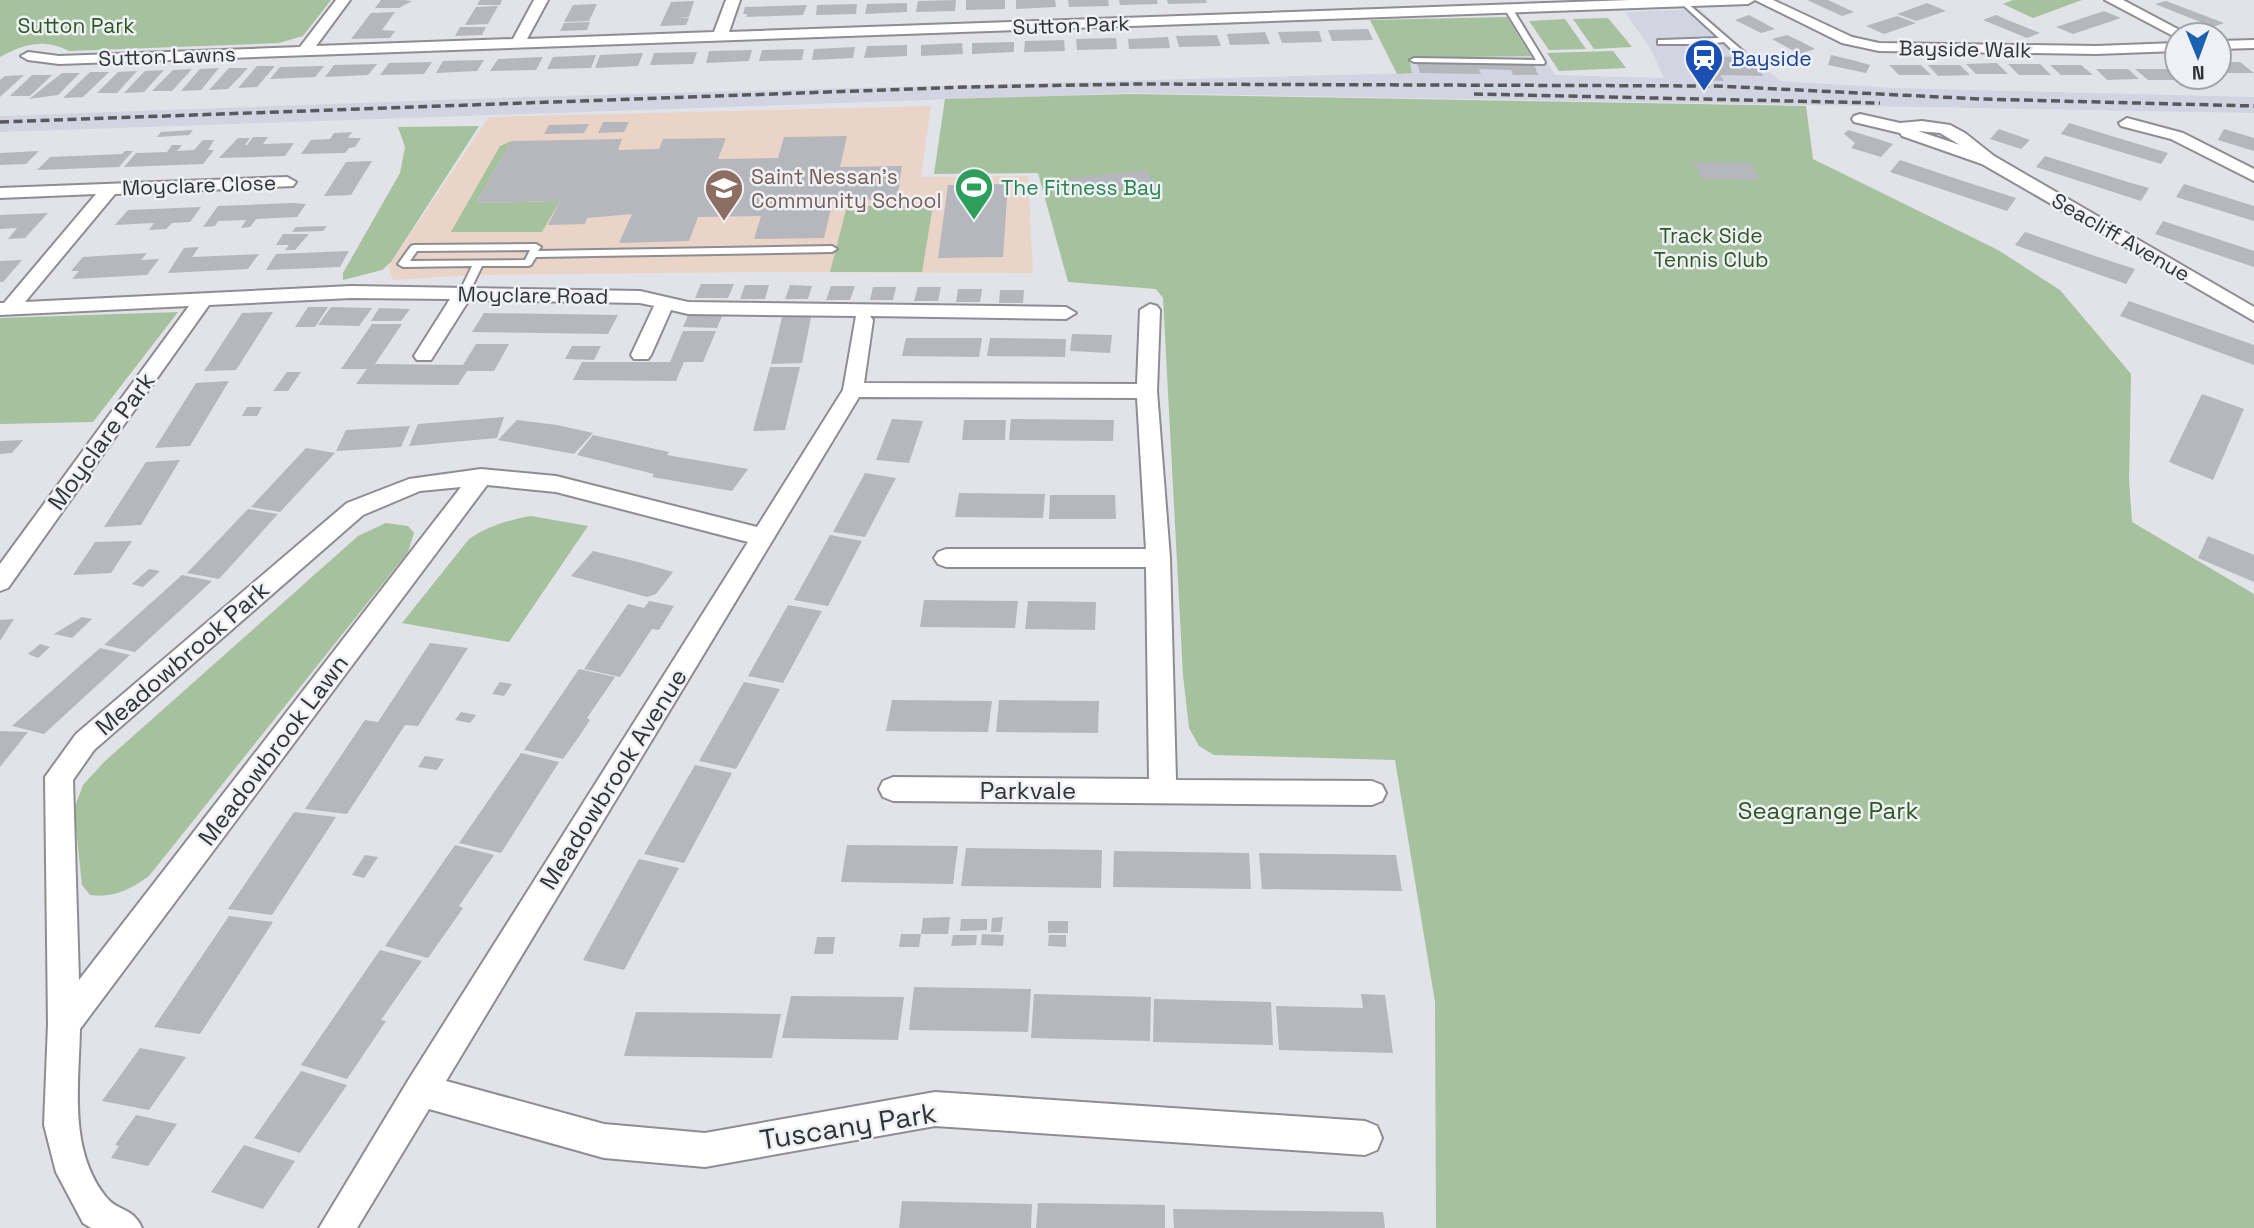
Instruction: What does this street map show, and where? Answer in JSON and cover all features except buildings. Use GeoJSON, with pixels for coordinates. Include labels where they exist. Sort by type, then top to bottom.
{"type":"FeatureCollection","features":[{"type":"Feature","properties":{"kind":"street"},"geometry":{"type":"LineString","coordinates":[[305,51],[343,0]]}},
{"type":"Feature","properties":{"kind":"street"},"geometry":{"type":"LineString","coordinates":[[518,43],[541,0]]}},
{"type":"Feature","properties":{"kind":"street"},"geometry":{"type":"LineString","coordinates":[[720,36],[733,0]]}},
{"type":"Feature","properties":{"kind":"street","name":"Sutton Park"},"geometry":{"type":"LineString","coordinates":[[305,51],[1363,16],[1417,6],[1508,8],[1748,0]]}},
{"type":"Feature","properties":{"kind":"street","name":"Bayside Walk"},"geometry":{"type":"LineString","coordinates":[[1762,0],[1847,40],[1879,47],[2096,50],[2163,48]]}},
{"type":"Feature","properties":{"kind":"street"},"geometry":{"type":"LineString","coordinates":[[2112,0],[2163,26]]}},
{"type":"Feature","properties":{"kind":"street"},"geometry":{"type":"LineString","coordinates":[[2233,45],[2254,44]]}},
{"type":"Feature","properties":{"kind":"street","name":"Sutton Lawns"},"geometry":{"type":"LineString","coordinates":[[28,56],[59,60],[305,51]]}},
{"type":"Feature","properties":{"kind":"street","name":"Seacliff Avenue"},"geometry":{"type":"LineString","coordinates":[[1860,119],[1905,129],[1908,133],[1924,139],[1988,160]]}},
{"type":"Feature","properties":{"kind":"street"},"geometry":{"type":"LineString","coordinates":[[1953,130],[1968,119]]}},
{"type":"Feature","properties":{"kind":"street"},"geometry":{"type":"LineString","coordinates":[[2127,123],[2177,136],[2254,176]]}},
{"type":"Feature","properties":{"kind":"street","name":"Seacliff Avenue"},"geometry":{"type":"LineString","coordinates":[[1905,129],[1906,126],[1934,126],[1953,130],[1988,160],[2254,315]]}},
{"type":"Feature","properties":{"kind":"street"},"geometry":{"type":"LineString","coordinates":[[1912,158],[1924,139]]}},
{"type":"Feature","properties":{"kind":"street","name":"Moyclare Close"},"geometry":{"type":"LineString","coordinates":[[0,193],[287,182]]}},
{"type":"Feature","properties":{"kind":"street","name":"Moyclare Close"},"geometry":{"type":"LineString","coordinates":[[5,308],[111,188]]}},
{"type":"Feature","properties":{"kind":"street","name":"Moyclare Road"},"geometry":{"type":"LineString","coordinates":[[5,308],[351,292],[640,297],[688,308],[1066,313]]}},
{"type":"Feature","properties":{"kind":"street"},"geometry":{"type":"LineString","coordinates":[[424,356],[464,293]]}},
{"type":"Feature","properties":{"kind":"street","name":"Moyclare Park"},"geometry":{"type":"LineString","coordinates":[[0,582],[203,300]]}},
{"type":"Feature","properties":{"kind":"street"},"geometry":{"type":"LineString","coordinates":[[641,355],[664,304]]}},
{"type":"Feature","properties":{"kind":"street"},"geometry":{"type":"LineString","coordinates":[[1150,310],[1147,391],[1158,558],[1163,791]]}},
{"type":"Feature","properties":{"kind":"street","name":"Meadowbrook Avenue"},"geometry":{"type":"LineString","coordinates":[[337,1228],[853,390],[863,320]]}},
{"type":"Feature","properties":{"kind":"street"},"geometry":{"type":"LineString","coordinates":[[853,390],[1147,391]]}},
{"type":"Feature","properties":{"kind":"street","name":"Meadowbrook Park"},"geometry":{"type":"LineString","coordinates":[[124,1228],[95,1211],[73,1172],[61,1125],[64,1024],[59,777],[85,741],[355,509],[417,484],[481,477],[556,484],[762,537]]}},
{"type":"Feature","properties":{"kind":"street","name":"Meadowbrook Lawn"},"geometry":{"type":"LineString","coordinates":[[64,1024],[481,477]]}},
{"type":"Feature","properties":{"kind":"street"},"geometry":{"type":"LineString","coordinates":[[946,558],[1158,558]]}},
{"type":"Feature","properties":{"kind":"street","name":"Parkvale"},"geometry":{"type":"LineString","coordinates":[[893,789],[1372,793]]}},
{"type":"Feature","properties":{"kind":"street","name":"Tuscany Park"},"geometry":{"type":"LineString","coordinates":[[421,1091],[604,1141],[705,1150],[935,1109],[1365,1138]]}},
{"type":"Feature","properties":{"kind":"lane"},"geometry":{"type":"LineString","coordinates":[[1684,3],[1741,54]]}},
{"type":"Feature","properties":{"kind":"lane"},"geometry":{"type":"LineString","coordinates":[[1413,60],[1541,62],[1508,8]]}},
{"type":"Feature","properties":{"kind":"lane"},"geometry":{"type":"LineString","coordinates":[[1661,42],[1725,40]]}},
{"type":"Feature","properties":{"kind":"lane"},"geometry":{"type":"LineString","coordinates":[[536,247],[527,263],[478,264],[403,264],[414,248],[536,247]]}},
{"type":"Feature","properties":{"kind":"lane"},"geometry":{"type":"LineString","coordinates":[[533,254],[832,248]]}},
{"type":"Feature","properties":{"kind":"lane"},"geometry":{"type":"LineString","coordinates":[[464,293],[478,264]]}},
{"type":"Feature","properties":{"kind":"shaded area"},"geometry":{"type":"Polygon","coordinates":[[[1699,9],[1780,81],[1894,88],[2254,97],[2254,113],[1130,93],[0,132],[0,116],[524,97],[1412,73],[1409,58],[1531,56],[1507,17],[1518,16],[1555,75],[1664,78],[1650,48],[1625,12],[1699,9]]]}},
{"type":"Feature","properties":{"kind":"shaded area","name":"Saint Nessan's Community School"},"geometry":{"type":"Polygon","coordinates":[[[931,106],[921,177],[1028,176],[1033,273],[471,275],[393,280],[388,267],[489,117],[931,106]]]}},
{"type":"Feature","properties":{"kind":"green space","name":"Sutton Park"},"geometry":{"type":"Polygon","coordinates":[[[0,0],[331,0],[303,36],[279,43],[69,51],[51,45],[34,44],[0,57],[0,0]]]}},
{"type":"Feature","properties":{"kind":"green space"},"geometry":{"type":"Polygon","coordinates":[[[2013,0],[2082,0],[2033,18],[2003,4],[2013,0]]]}},
{"type":"Feature","properties":{"kind":"green space"},"geometry":{"type":"Polygon","coordinates":[[[1507,17],[1531,56],[1409,58],[1412,73],[1397,74],[1370,20],[1507,17]]]}},
{"type":"Feature","properties":{"kind":"green space"},"geometry":{"type":"Polygon","coordinates":[[[1608,18],[1632,47],[1594,49],[1573,19],[1608,18]]]}},
{"type":"Feature","properties":{"kind":"green space"},"geometry":{"type":"Polygon","coordinates":[[[1565,19],[1586,49],[1549,50],[1529,21],[1565,19]]]}},
{"type":"Feature","properties":{"kind":"green space"},"geometry":{"type":"Polygon","coordinates":[[[1613,51],[1626,68],[1559,71],[1547,53],[1613,51]]]}},
{"type":"Feature","properties":{"kind":"green space","name":"Seagrange Park"},"geometry":{"type":"Polygon","coordinates":[[[1132,94],[1806,106],[1813,159],[1998,250],[2060,290],[2131,374],[2129,480],[2132,522],[2254,594],[2254,1228],[1436,1228],[1435,1002],[1395,760],[1214,755],[1199,746],[1189,728],[1183,675],[1163,298],[1156,289],[1068,282],[1038,173],[934,174],[945,99],[1132,94]]]}},
{"type":"Feature","properties":{"kind":"green space"},"geometry":{"type":"Polygon","coordinates":[[[479,126],[391,262],[382,270],[343,280],[343,273],[400,173],[405,147],[398,127],[479,126]]]}},
{"type":"Feature","properties":{"kind":"green space"},"geometry":{"type":"Polygon","coordinates":[[[512,141],[476,203],[560,201],[542,232],[451,232],[500,146],[512,141]]]}},
{"type":"Feature","properties":{"kind":"green space"},"geometry":{"type":"Polygon","coordinates":[[[933,205],[922,272],[830,272],[847,206],[933,205]]]}},
{"type":"Feature","properties":{"kind":"green space"},"geometry":{"type":"Polygon","coordinates":[[[178,312],[93,422],[0,424],[0,318],[178,312]]]}},
{"type":"Feature","properties":{"kind":"green space"},"geometry":{"type":"Polygon","coordinates":[[[531,516],[588,526],[509,642],[402,623],[469,539],[499,524],[531,516]]]}},
{"type":"Feature","properties":{"kind":"green space"},"geometry":{"type":"Polygon","coordinates":[[[386,523],[408,526],[414,533],[408,552],[149,876],[121,892],[90,895],[82,885],[74,809],[83,785],[105,761],[358,536],[386,523]]]}},
{"type":"Feature","properties":{"kind":"railway"},"geometry":{"type":"LineString","coordinates":[[0,122],[966,87],[1140,84],[1717,86],[1980,99],[2254,106]]}},
{"type":"Feature","properties":{"kind":"railway"},"geometry":{"type":"LineString","coordinates":[[1474,94],[1880,103]]}},
{"type":"Feature","properties":{"kind":"place","name":"Bayside"},"geometry":{"type":"Point","coordinates":[1704,92]}},
{"type":"Feature","properties":{"kind":"place","name":"The Fitness Bay"},"geometry":{"type":"Point","coordinates":[974,221]}},
{"type":"Feature","properties":{"kind":"place","name":"Saint Nessan's Community School"},"geometry":{"type":"Point","coordinates":[724,222]}},
{"type":"Feature","properties":{"kind":"park label","name":"Track Side Tennis Club"},"geometry":{"type":"Point","coordinates":[1711,247]}}]}
